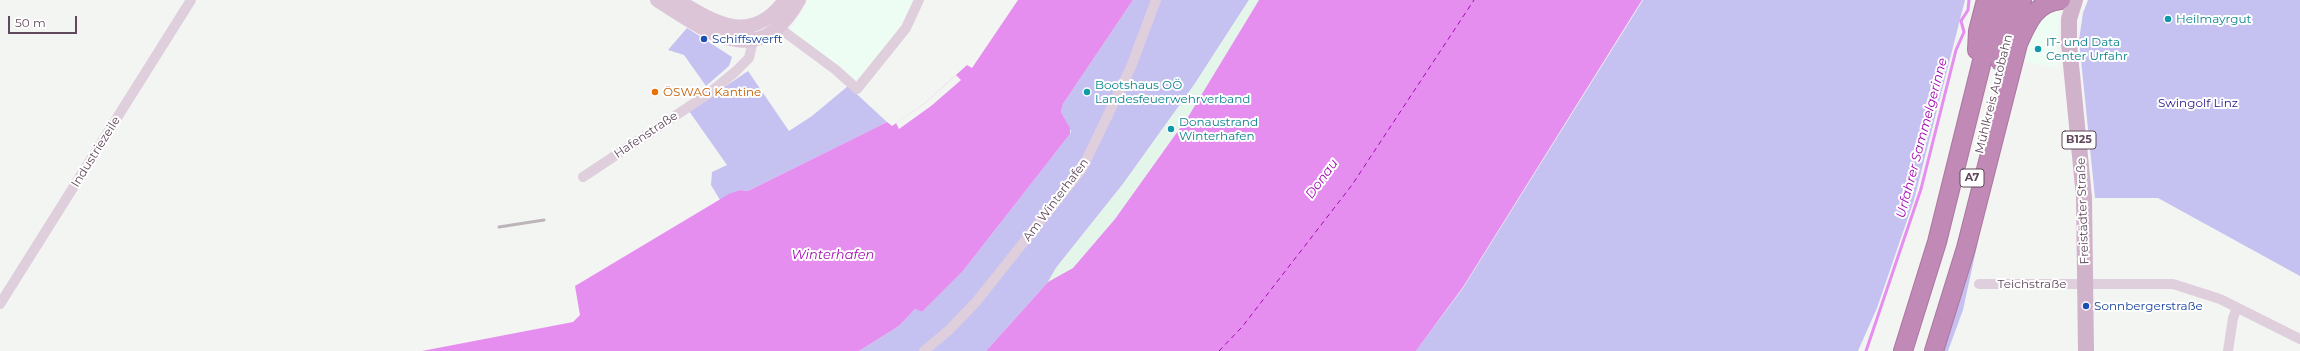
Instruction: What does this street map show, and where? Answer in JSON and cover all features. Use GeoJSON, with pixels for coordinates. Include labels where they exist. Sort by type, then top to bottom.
{"type":"FeatureCollection","features":[{"type":"Feature","properties":{"kind":"highway"},"geometry":{"type":"LineString","coordinates":[[1975,91],[1978,31],[1986,0]]}},
{"type":"Feature","properties":{"kind":"highway","name":"Mühlkreis Autobahn"},"geometry":{"type":"LineString","coordinates":[[1903,351],[1937,242],[1991,31],[2003,0]]}},
{"type":"Feature","properties":{"kind":"highway","name":"Mühlkreis Autobahn"},"geometry":{"type":"LineString","coordinates":[[1921,351],[1955,244],[2001,59],[2022,0]]}},
{"type":"Feature","properties":{"kind":"highway"},"geometry":{"type":"LineString","coordinates":[[1934,351],[1966,248],[2018,44],[2029,22],[2039,8],[2050,2],[2069,1]]}},
{"type":"Feature","properties":{"kind":"main road"},"geometry":{"type":"LineString","coordinates":[[657,0],[718,37],[738,42],[752,41],[764,37],[780,26],[799,0]]}},
{"type":"Feature","properties":{"kind":"main road"},"geometry":{"type":"LineString","coordinates":[[677,0],[721,24],[750,26],[770,17],[785,0]]}},
{"type":"Feature","properties":{"kind":"main road","name":"Freistädter Straße"},"geometry":{"type":"LineString","coordinates":[[2069,1],[2069,44],[2084,197],[2086,351]]}},
{"type":"Feature","properties":{"kind":"street","name":"Industriezeile"},"geometry":{"type":"LineString","coordinates":[[0,304],[191,0]]}},
{"type":"Feature","properties":{"kind":"street"},"geometry":{"type":"LineString","coordinates":[[780,26],[786,33],[836,70],[857,89],[906,28],[919,0]]}},
{"type":"Feature","properties":{"kind":"street","name":"Am Winterhafen"},"geometry":{"type":"LineString","coordinates":[[924,351],[949,330],[976,302],[1082,169],[1096,144],[1131,67],[1156,0]]}},
{"type":"Feature","properties":{"kind":"street","name":"Hafenstraße"},"geometry":{"type":"LineString","coordinates":[[583,177],[724,82],[747,61],[752,41],[750,26]]}},
{"type":"Feature","properties":{"kind":"street","name":"Teichstraße"},"geometry":{"type":"LineString","coordinates":[[1979,284],[2085,284]]}},
{"type":"Feature","properties":{"kind":"street"},"geometry":{"type":"LineString","coordinates":[[2085,284],[2173,284],[2220,299],[2300,339]]}},
{"type":"Feature","properties":{"kind":"street"},"geometry":{"type":"LineString","coordinates":[[2228,351],[2233,318],[2237,308]]}},
{"type":"Feature","properties":{"kind":"shaded area"},"geometry":{"type":"Polygon","coordinates":[[[808,0],[913,0],[901,24],[887,45],[856,80],[790,31],[808,0]]]}},
{"type":"Feature","properties":{"kind":"shaded area"},"geometry":{"type":"Polygon","coordinates":[[[2055,9],[2059,13],[2057,45],[2058,68],[2018,60],[2036,18],[2055,9]]]}},
{"type":"Feature","properties":{"kind":"green space"},"geometry":{"type":"Polygon","coordinates":[[[1133,0],[1249,0],[1194,85],[1123,184],[1056,268],[1048,282],[986,351],[859,351],[899,326],[915,309],[922,312],[963,271],[1070,134],[1071,131],[1061,112],[1063,104],[1133,0]]]}},
{"type":"Feature","properties":{"kind":"green space"},"geometry":{"type":"Polygon","coordinates":[[[1643,0],[1965,0],[1914,200],[1877,308],[1858,351],[1416,351],[1463,288],[1643,0]]]}},
{"type":"Feature","properties":{"kind":"green space","name":"Swingolf Linz"},"geometry":{"type":"Polygon","coordinates":[[[2088,0],[2300,0],[2300,276],[2158,198],[2095,198],[2079,40],[2083,13],[2088,0]]]}},
{"type":"Feature","properties":{"kind":"green space"},"geometry":{"type":"Polygon","coordinates":[[[687,28],[732,57],[729,66],[706,86],[684,55],[668,50],[687,28]]]}},
{"type":"Feature","properties":{"kind":"green space"},"geometry":{"type":"Polygon","coordinates":[[[748,71],[789,131],[812,116],[848,86],[887,122],[748,191],[740,190],[720,200],[711,185],[712,172],[727,165],[689,111],[748,71]]]}},
{"type":"Feature","properties":{"kind":"green space"},"geometry":{"type":"Polygon","coordinates":[[[1973,241],[1978,241],[1963,310],[1948,351],[1940,351],[1973,241]]]}},
{"type":"Feature","properties":{"kind":"sand","name":"Donaustrand Winterhafen"},"geometry":{"type":"Polygon","coordinates":[[[1249,0],[1259,0],[1188,117],[1115,219],[1073,268],[1048,282],[1056,268],[1123,184],[1194,85],[1249,0]]]}},
{"type":"Feature","properties":{"kind":"water","name":"Winterhafen"},"geometry":{"type":"Polygon","coordinates":[[[1018,0],[1133,0],[1063,104],[1061,112],[1070,128],[1070,134],[963,271],[922,312],[915,309],[899,326],[859,351],[422,351],[573,322],[580,315],[575,286],[729,194],[740,190],[748,191],[887,122],[892,126],[924,104],[967,65],[972,68],[1018,0]]]}},
{"type":"Feature","properties":{"kind":"water","name":"Donau"},"geometry":{"type":"Polygon","coordinates":[[[1259,0],[1642,0],[1463,287],[1416,351],[986,351],[1048,282],[1073,268],[1115,219],[1188,117],[1259,0]]]}},
{"type":"Feature","properties":{"kind":"pier"},"geometry":{"type":"Polygon","coordinates":[[[956,75],[961,80],[960,81],[931,106],[899,129],[896,123],[924,104],[956,75]]]}},
{"type":"Feature","properties":{"kind":"waterway","name":"Urfahrer Sammelgerinne"},"geometry":{"type":"LineString","coordinates":[[1866,351],[1921,189],[1956,50],[1964,32],[1961,21],[1968,10],[1969,0]]}},
{"type":"Feature","properties":{"kind":"ferry route"},"geometry":{"type":"LineString","coordinates":[[1219,351],[1242,327],[1352,185],[1474,0]]}},
{"type":"Feature","properties":{"kind":"railway"},"geometry":{"type":"LineString","coordinates":[[499,227],[544,220]]}},
{"type":"Feature","properties":{"kind":"place","name":"Heilmayrgut"},"geometry":{"type":"Point","coordinates":[2168,19]}},
{"type":"Feature","properties":{"kind":"place","name":"Schiffswerft"},"geometry":{"type":"Point","coordinates":[704,39]}},
{"type":"Feature","properties":{"kind":"place","name":"IT- und Data Center Urfahr"},"geometry":{"type":"Point","coordinates":[2038,49]}},
{"type":"Feature","properties":{"kind":"place","name":"ÖSWAG Kantine"},"geometry":{"type":"Point","coordinates":[655,92]}},
{"type":"Feature","properties":{"kind":"place","name":"Bootshaus OÖ Landesfeuerwehrverband"},"geometry":{"type":"Point","coordinates":[1087,92]}},
{"type":"Feature","properties":{"kind":"place","name":"Donaustrand Winterhafen"},"geometry":{"type":"Point","coordinates":[1171,129]}},
{"type":"Feature","properties":{"kind":"place","name":"Sonnbergerstraße"},"geometry":{"type":"Point","coordinates":[2086,306]}}]}
